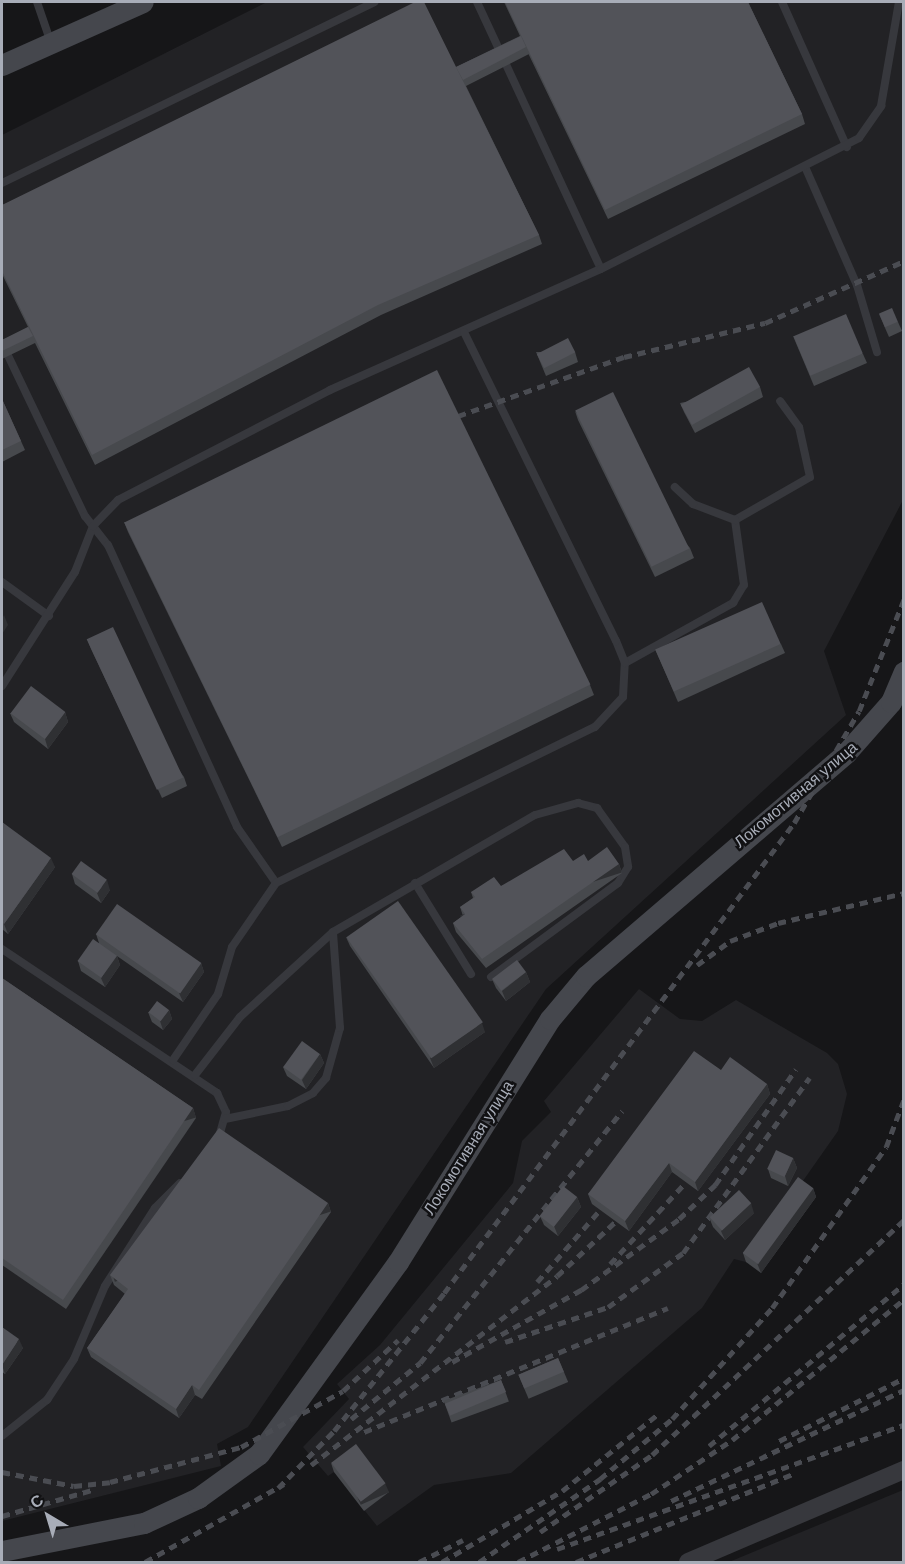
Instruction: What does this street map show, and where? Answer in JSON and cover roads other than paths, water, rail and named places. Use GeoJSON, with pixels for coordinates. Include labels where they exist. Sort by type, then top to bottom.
{"type":"FeatureCollection","features":[{"type":"Feature","properties":{"kind":"main road"},"geometry":{"type":"LineString","coordinates":[[2,65],[52,46],[143,2]]}},
{"type":"Feature","properties":{"kind":"main road","name":"Локомотивная улица"},"geometry":{"type":"LineString","coordinates":[[2,1551],[144,1523],[207,1492],[259,1454],[398,1262],[550,1019],[579,984],[846,753],[891,702],[903,672]]}},
{"type":"Feature","properties":{"kind":"street"},"geometry":{"type":"LineString","coordinates":[[688,1563],[903,1470]]}},
{"type":"Feature","properties":{"kind":"lane"},"geometry":{"type":"LineString","coordinates":[[37,2],[52,46]]}},
{"type":"Feature","properties":{"kind":"lane"},"geometry":{"type":"LineString","coordinates":[[2,183],[374,2]]}},
{"type":"Feature","properties":{"kind":"lane"},"geometry":{"type":"LineString","coordinates":[[477,2],[601,269]]}},
{"type":"Feature","properties":{"kind":"lane"},"geometry":{"type":"LineString","coordinates":[[782,2],[841,122],[847,147]]}},
{"type":"Feature","properties":{"kind":"lane"},"geometry":{"type":"LineString","coordinates":[[2,686],[49,616],[88,547],[93,526],[118,500],[228,441],[601,269],[847,147],[871,126],[880,106],[898,2]]}},
{"type":"Feature","properties":{"kind":"lane"},"geometry":{"type":"LineString","coordinates":[[806,169],[865,305],[877,352]]}},
{"type":"Feature","properties":{"kind":"lane"},"geometry":{"type":"LineString","coordinates":[[173,1060],[218,994],[232,946],[276,884],[595,727],[623,698],[625,663],[464,332]]}},
{"type":"Feature","properties":{"kind":"lane"},"geometry":{"type":"LineString","coordinates":[[2,343],[93,526],[108,545],[237,827],[276,884]]}},
{"type":"Feature","properties":{"kind":"lane"},"geometry":{"type":"LineString","coordinates":[[735,520],[810,477],[799,427],[780,402]]}},
{"type":"Feature","properties":{"kind":"lane"},"geometry":{"type":"LineString","coordinates":[[675,487],[693,504],[735,520]]}},
{"type":"Feature","properties":{"kind":"lane"},"geometry":{"type":"LineString","coordinates":[[625,663],[733,603],[744,585],[735,520]]}},
{"type":"Feature","properties":{"kind":"lane"},"geometry":{"type":"LineString","coordinates":[[2,582],[49,616]]}},
{"type":"Feature","properties":{"kind":"lane"},"geometry":{"type":"LineString","coordinates":[[195,1075],[240,1017],[333,932],[535,815],[578,803],[597,808],[625,847],[628,867],[618,883],[490,977]]}},
{"type":"Feature","properties":{"kind":"lane"},"geometry":{"type":"LineString","coordinates":[[415,883],[471,974]]}},
{"type":"Feature","properties":{"kind":"lane"},"geometry":{"type":"LineString","coordinates":[[225,1119],[288,1106],[313,1093],[326,1078],[340,1028],[333,932]]}},
{"type":"Feature","properties":{"kind":"lane"},"geometry":{"type":"LineString","coordinates":[[2,949],[173,1060],[217,1093],[225,1119],[213,1146]]}},
{"type":"Feature","properties":{"kind":"lane"},"geometry":{"type":"LineString","coordinates":[[2,1436],[47,1400],[74,1359],[105,1286],[155,1208],[188,1176]]}},
{"type":"Feature","properties":{"kind":"railway"},"geometry":{"type":"LineString","coordinates":[[458,416],[624,357],[765,323],[904,261]]}},
{"type":"Feature","properties":{"kind":"railway"},"geometry":{"type":"LineString","coordinates":[[278,1488],[334,1431],[444,1293],[794,823],[859,711],[904,599]]}},
{"type":"Feature","properties":{"kind":"railway"},"geometry":{"type":"LineString","coordinates":[[697,965],[730,941],[778,923],[904,893]]}},
{"type":"Feature","properties":{"kind":"railway"},"geometry":{"type":"LineString","coordinates":[[452,1362],[581,1290],[679,1219],[715,1185],[796,1069]]}},
{"type":"Feature","properties":{"kind":"railway"},"geometry":{"type":"LineString","coordinates":[[505,1342],[608,1307],[683,1253],[809,1078]]}},
{"type":"Feature","properties":{"kind":"railway"},"geometry":{"type":"LineString","coordinates":[[479,1562],[600,1479],[672,1419],[772,1308],[886,1147],[904,1099]]}},
{"type":"Feature","properties":{"kind":"railway"},"geometry":{"type":"LineString","coordinates":[[351,1419],[420,1363],[622,1111]]}},
{"type":"Feature","properties":{"kind":"railway"},"geometry":{"type":"LineString","coordinates":[[610,1264],[684,1184]]}},
{"type":"Feature","properties":{"kind":"railway"},"geometry":{"type":"LineString","coordinates":[[537,1282],[599,1211]]}},
{"type":"Feature","properties":{"kind":"railway"},"geometry":{"type":"LineString","coordinates":[[540,1532],[652,1455],[904,1220]]}},
{"type":"Feature","properties":{"kind":"railway"},"geometry":{"type":"LineString","coordinates":[[311,1465],[557,1276],[615,1222]]}},
{"type":"Feature","properties":{"kind":"railway"},"geometry":{"type":"LineString","coordinates":[[709,1446],[904,1284]]}},
{"type":"Feature","properties":{"kind":"railway"},"geometry":{"type":"LineString","coordinates":[[518,1562],[651,1494],[732,1440],[904,1299]]}},
{"type":"Feature","properties":{"kind":"railway"},"geometry":{"type":"LineString","coordinates":[[364,1432],[668,1308]]}},
{"type":"Feature","properties":{"kind":"railway"},"geometry":{"type":"LineString","coordinates":[[2,1472],[74,1486],[110,1482],[241,1447],[343,1391],[398,1340]]}},
{"type":"Feature","properties":{"kind":"railway"},"geometry":{"type":"LineString","coordinates":[[779,1441],[904,1378]]}},
{"type":"Feature","properties":{"kind":"railway"},"geometry":{"type":"LineString","coordinates":[[671,1501],[904,1390]]}},
{"type":"Feature","properties":{"kind":"railway"},"geometry":{"type":"LineString","coordinates":[[442,1562],[562,1491],[657,1415]]}},
{"type":"Feature","properties":{"kind":"railway"},"geometry":{"type":"LineString","coordinates":[[557,1549],[904,1425]]}},
{"type":"Feature","properties":{"kind":"railway"},"geometry":{"type":"LineString","coordinates":[[576,1562],[793,1474]]}},
{"type":"Feature","properties":{"kind":"railway"},"geometry":{"type":"LineString","coordinates":[[145,1562],[284,1484]]}},
{"type":"Feature","properties":{"kind":"railway"},"geometry":{"type":"LineString","coordinates":[[2,1516],[92,1490]]}},
{"type":"Feature","properties":{"kind":"railway"},"geometry":{"type":"LineString","coordinates":[[419,1562],[463,1540]]}}]}
